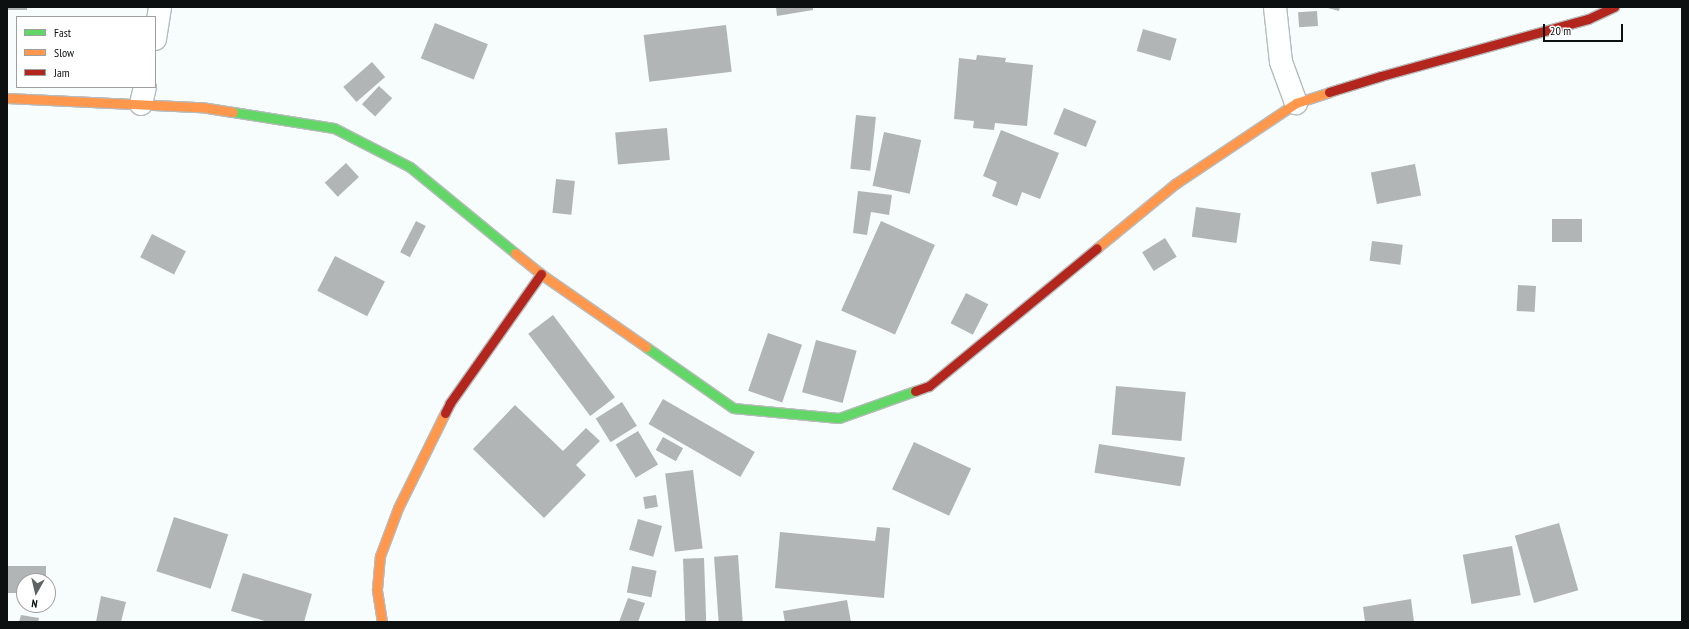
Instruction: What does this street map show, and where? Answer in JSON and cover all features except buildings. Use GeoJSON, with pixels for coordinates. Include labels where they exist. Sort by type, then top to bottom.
{"type":"FeatureCollection","features":[{"type":"Feature","properties":{"kind":"street"},"geometry":{"type":"LineString","coordinates":[[156,33],[160,7]]}},
{"type":"Feature","properties":{"kind":"street"},"geometry":{"type":"LineString","coordinates":[[1275,7],[1281,62],[1296,103]]}},
{"type":"Feature","properties":{"kind":"street"},"geometry":{"type":"LineString","coordinates":[[7,98],[143,96],[201,107],[334,128],[410,167],[540,274],[733,408],[839,418],[929,386],[1175,184],[1296,103],[1382,76],[1588,19],[1614,7]]}},
{"type":"Feature","properties":{"kind":"street"},"geometry":{"type":"LineString","coordinates":[[382,622],[377,589],[380,556],[398,508],[450,403],[540,274]]}},
{"type":"Feature","properties":{"kind":"traffic: fast"},"geometry":{"type":"LineString","coordinates":[[233,112],[334,128],[410,167],[515,253]]}},
{"type":"Feature","properties":{"kind":"traffic: fast"},"geometry":{"type":"LineString","coordinates":[[646,347],[733,408],[839,418],[915,391]]}},
{"type":"Feature","properties":{"kind":"traffic: slow"},"geometry":{"type":"LineString","coordinates":[[1097,248],[1175,184],[1296,103],[1329,92]]}},
{"type":"Feature","properties":{"kind":"traffic: slow"},"geometry":{"type":"LineString","coordinates":[[7,98],[201,107],[233,112]]}},
{"type":"Feature","properties":{"kind":"traffic: slow"},"geometry":{"type":"LineString","coordinates":[[515,253],[541,274],[646,347]]}},
{"type":"Feature","properties":{"kind":"traffic: slow"},"geometry":{"type":"LineString","coordinates":[[382,622],[377,589],[380,556],[398,508],[445,413]]}},
{"type":"Feature","properties":{"kind":"traffic: jam"},"geometry":{"type":"LineString","coordinates":[[1329,92],[1381,76],[1588,19],[1614,7]]}},
{"type":"Feature","properties":{"kind":"traffic: jam"},"geometry":{"type":"LineString","coordinates":[[915,391],[929,386],[1097,248]]}},
{"type":"Feature","properties":{"kind":"traffic: jam"},"geometry":{"type":"LineString","coordinates":[[445,413],[450,403],[541,274]]}}]}
